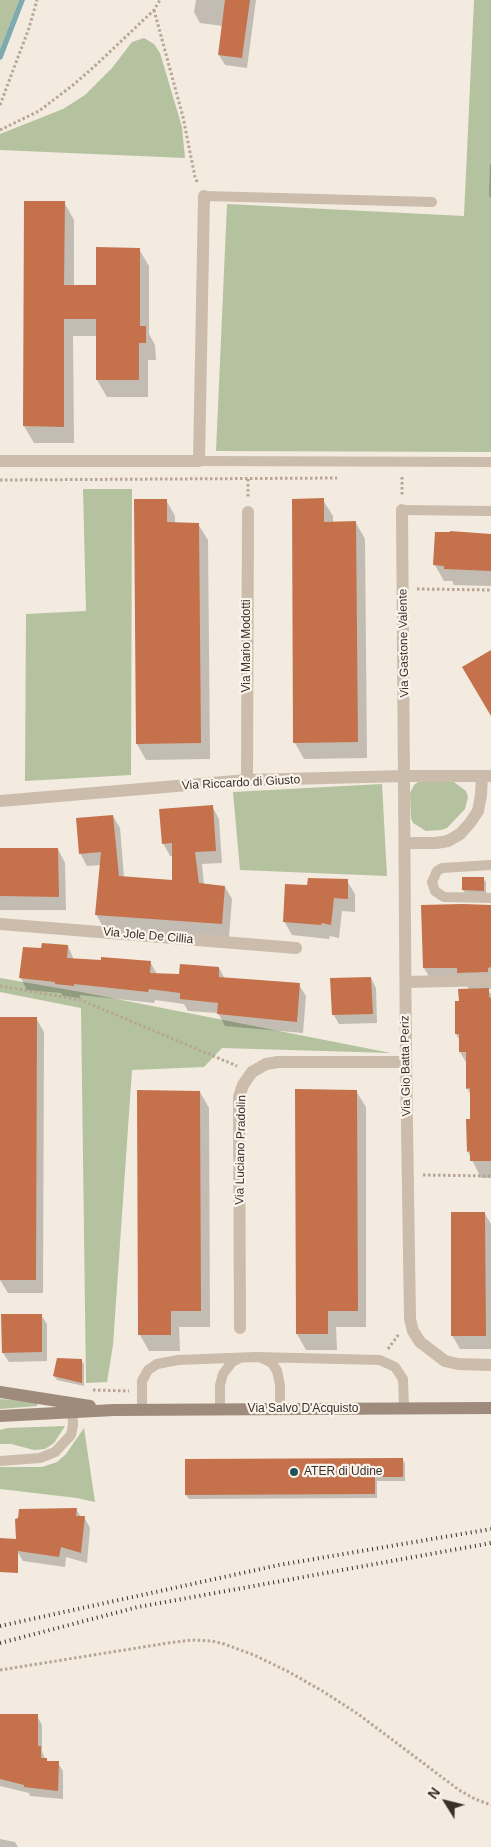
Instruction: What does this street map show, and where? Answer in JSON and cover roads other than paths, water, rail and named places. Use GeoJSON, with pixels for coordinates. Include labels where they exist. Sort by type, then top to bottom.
{"type":"FeatureCollection","features":[{"type":"Feature","properties":{"kind":"street"},"geometry":{"type":"LineString","coordinates":[[0,461],[199,461],[204,196]]}},
{"type":"Feature","properties":{"kind":"street","name":"Via Gastone Valente"},"geometry":{"type":"LineString","coordinates":[[402,510],[405,776]]}},
{"type":"Feature","properties":{"kind":"street","name":"Via Mario Modotti"},"geometry":{"type":"LineString","coordinates":[[247,780],[248,512]]}},
{"type":"Feature","properties":{"kind":"street","name":"Via Gio Batta Periz"},"geometry":{"type":"LineString","coordinates":[[405,776],[406,1062],[410,1319],[413,1331],[420,1342],[445,1360],[458,1364],[491,1365]]}},
{"type":"Feature","properties":{"kind":"street","name":"Via Riccardo di Giusto"},"geometry":{"type":"LineString","coordinates":[[0,801],[247,780],[487,776],[478,811],[460,834],[448,841],[436,843],[405,843]]}},
{"type":"Feature","properties":{"kind":"street","name":"Via Jole De Cillia"},"geometry":{"type":"LineString","coordinates":[[0,924],[296,948]]}},
{"type":"Feature","properties":{"kind":"street"},"geometry":{"type":"LineString","coordinates":[[406,982],[491,980]]}},
{"type":"Feature","properties":{"kind":"street","name":"Via Luciano Pradolin"},"geometry":{"type":"LineString","coordinates":[[240,1328],[239,1097],[243,1085],[252,1072],[266,1064],[278,1062],[406,1062]]}},
{"type":"Feature","properties":{"kind":"street","name":"Via Salvo D'Acquisto"},"geometry":{"type":"LineString","coordinates":[[0,1392],[72,1408]]}},
{"type":"Feature","properties":{"kind":"street","name":"Via Salvo D'Acquisto"},"geometry":{"type":"LineString","coordinates":[[0,1416],[72,1408],[142,1410],[491,1408]]}},
{"type":"Feature","properties":{"kind":"lane"},"geometry":{"type":"LineString","coordinates":[[204,196],[432,202]]}},
{"type":"Feature","properties":{"kind":"lane"},"geometry":{"type":"LineString","coordinates":[[199,461],[491,462]]}},
{"type":"Feature","properties":{"kind":"lane"},"geometry":{"type":"LineString","coordinates":[[402,510],[491,511]]}},
{"type":"Feature","properties":{"kind":"lane"},"geometry":{"type":"LineString","coordinates":[[491,865],[442,868],[434,876],[432,882],[436,891],[444,897],[491,898]]}},
{"type":"Feature","properties":{"kind":"lane"},"geometry":{"type":"LineString","coordinates":[[220,1409],[220,1385],[223,1374],[232,1362],[242,1357]]}},
{"type":"Feature","properties":{"kind":"lane"},"geometry":{"type":"LineString","coordinates":[[142,1410],[142,1381],[148,1370],[157,1364],[178,1360],[242,1357],[380,1360],[395,1367],[403,1379],[404,1408]]}},
{"type":"Feature","properties":{"kind":"lane"},"geometry":{"type":"LineString","coordinates":[[256,1357],[272,1363],[277,1372],[280,1385],[280,1409]]}},
{"type":"Feature","properties":{"kind":"lane"},"geometry":{"type":"LineString","coordinates":[[0,1461],[40,1458],[54,1452],[71,1435],[73,1428],[72,1408]]}},
{"type":"Feature","properties":{"kind":"waterway"},"geometry":{"type":"LineString","coordinates":[[0,57],[22,0]]}},
{"type":"Feature","properties":{"kind":"railway"},"geometry":{"type":"LineString","coordinates":[[0,1626],[279,1565],[491,1529]]}},
{"type":"Feature","properties":{"kind":"railway"},"geometry":{"type":"LineString","coordinates":[[0,1643],[138,1607],[491,1543]]}},
{"type":"Feature","properties":{"kind":"place","name":"ATER di Udine"},"geometry":{"type":"Point","coordinates":[294,1472]}}]}
